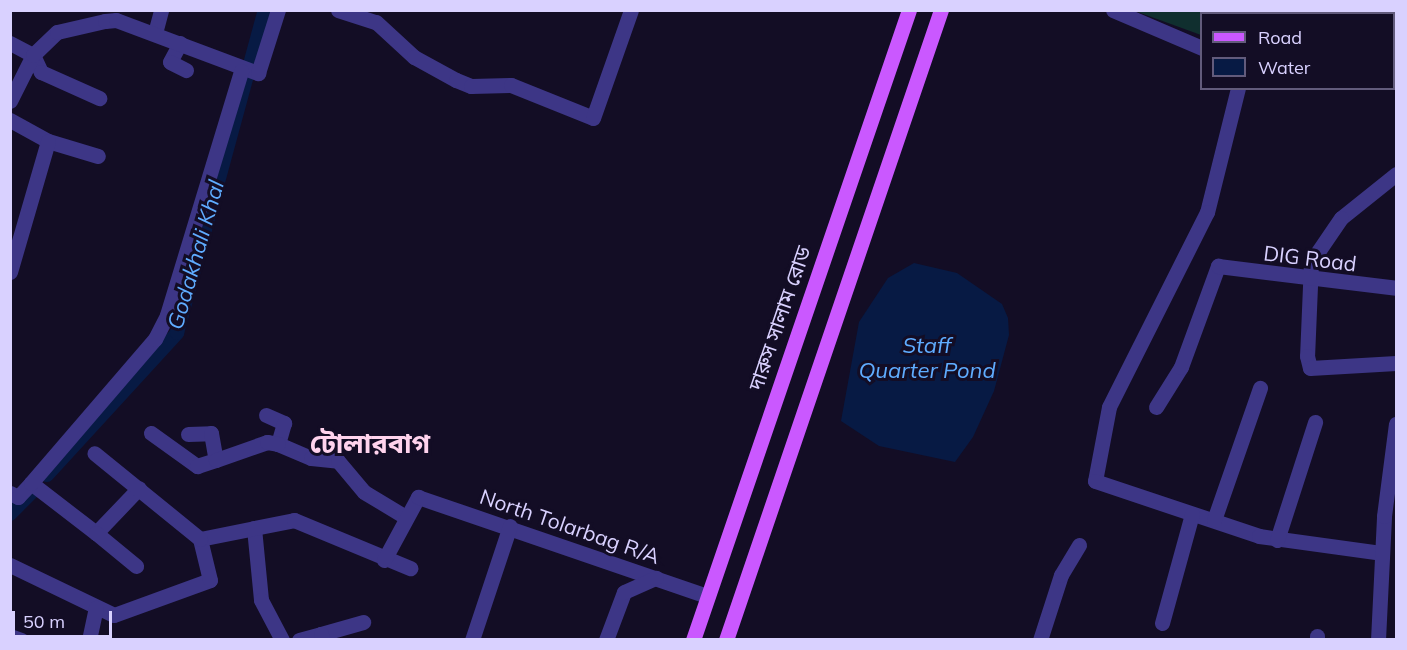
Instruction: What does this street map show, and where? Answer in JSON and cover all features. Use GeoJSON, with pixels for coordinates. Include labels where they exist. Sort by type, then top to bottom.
{"type":"FeatureCollection","features":[{"type":"Feature","properties":{"kind":"main road"},"geometry":{"type":"LineString","coordinates":[[726,639],[941,10]]}},
{"type":"Feature","properties":{"kind":"main road","name":"দারুস সালাম রোড"},"geometry":{"type":"LineString","coordinates":[[693,639],[905,12]]}},
{"type":"Feature","properties":{"kind":"street"},"geometry":{"type":"LineString","coordinates":[[155,33],[161,10]]}},
{"type":"Feature","properties":{"kind":"street"},"geometry":{"type":"LineString","coordinates":[[10,494],[18,497],[149,348],[167,315],[247,72],[278,10]]}},
{"type":"Feature","properties":{"kind":"street"},"geometry":{"type":"LineString","coordinates":[[343,11],[378,16],[414,57],[456,80],[471,86],[511,85],[593,118],[631,10]]}},
{"type":"Feature","properties":{"kind":"street"},"geometry":{"type":"LineString","coordinates":[[1113,10],[1200,47]]}},
{"type":"Feature","properties":{"kind":"street"},"geometry":{"type":"LineString","coordinates":[[10,100],[33,55],[57,32],[105,21],[155,33],[247,72]]}},
{"type":"Feature","properties":{"kind":"street"},"geometry":{"type":"LineString","coordinates":[[10,42],[33,55],[41,72],[99,98]]}},
{"type":"Feature","properties":{"kind":"street"},"geometry":{"type":"LineString","coordinates":[[180,43],[170,62],[186,70]]}},
{"type":"Feature","properties":{"kind":"street"},"geometry":{"type":"LineString","coordinates":[[1238,90],[1207,212],[1109,407],[1095,481],[1277,540],[1386,559]]}},
{"type":"Feature","properties":{"kind":"street"},"geometry":{"type":"LineString","coordinates":[[10,120],[48,141],[98,156]]}},
{"type":"Feature","properties":{"kind":"street"},"geometry":{"type":"LineString","coordinates":[[10,272],[48,141]]}},
{"type":"Feature","properties":{"kind":"street"},"geometry":{"type":"LineString","coordinates":[[1396,174],[1341,218],[1311,262],[1308,281],[1310,368],[1396,363]]}},
{"type":"Feature","properties":{"kind":"street","name":"DIG Road"},"geometry":{"type":"LineString","coordinates":[[1156,407],[1181,367],[1218,266],[1308,281],[1396,288]]}},
{"type":"Feature","properties":{"kind":"street"},"geometry":{"type":"LineString","coordinates":[[1214,520],[1260,388]]}},
{"type":"Feature","properties":{"kind":"street"},"geometry":{"type":"LineString","coordinates":[[266,415],[284,423],[278,444]]}},
{"type":"Feature","properties":{"kind":"street"},"geometry":{"type":"LineString","coordinates":[[1277,540],[1315,422]]}},
{"type":"Feature","properties":{"kind":"street"},"geometry":{"type":"LineString","coordinates":[[1378,639],[1396,424]]}},
{"type":"Feature","properties":{"kind":"street"},"geometry":{"type":"LineString","coordinates":[[151,433],[196,465],[267,442],[278,444],[311,458],[338,461],[363,492],[404,516],[384,560]]}},
{"type":"Feature","properties":{"kind":"street"},"geometry":{"type":"LineString","coordinates":[[188,434],[211,433],[216,460]]}},
{"type":"Feature","properties":{"kind":"street"},"geometry":{"type":"LineString","coordinates":[[10,566],[114,615],[210,580],[200,539],[94,453]]}},
{"type":"Feature","properties":{"kind":"street"},"geometry":{"type":"LineString","coordinates":[[31,483],[136,566]]}},
{"type":"Feature","properties":{"kind":"street"},"geometry":{"type":"LineString","coordinates":[[96,533],[139,488]]}},
{"type":"Feature","properties":{"kind":"street","name":"North Tolarbag R/A"},"geometry":{"type":"LineString","coordinates":[[404,516],[418,497],[510,526],[707,596]]}},
{"type":"Feature","properties":{"kind":"street"},"geometry":{"type":"LineString","coordinates":[[1162,623],[1192,514]]}},
{"type":"Feature","properties":{"kind":"street"},"geometry":{"type":"LineString","coordinates":[[200,539],[294,520],[384,560],[410,568]]}},
{"type":"Feature","properties":{"kind":"street"},"geometry":{"type":"LineString","coordinates":[[472,639],[510,526]]}},
{"type":"Feature","properties":{"kind":"street"},"geometry":{"type":"LineString","coordinates":[[254,528],[261,600],[282,639]]}},
{"type":"Feature","properties":{"kind":"street"},"geometry":{"type":"LineString","coordinates":[[1040,639],[1062,575],[1079,545]]}},
{"type":"Feature","properties":{"kind":"street"},"geometry":{"type":"LineString","coordinates":[[606,639],[624,592],[656,578]]}},
{"type":"Feature","properties":{"kind":"street"},"geometry":{"type":"LineString","coordinates":[[89,639],[96,608]]}},
{"type":"Feature","properties":{"kind":"street"},"geometry":{"type":"LineString","coordinates":[[299,639],[322,637],[363,622]]}},
{"type":"Feature","properties":{"kind":"green space"},"geometry":{"type":"Polygon","coordinates":[[[1135,11],[1208,11],[1200,12],[1200,35],[1135,11]]]}},
{"type":"Feature","properties":{"kind":"water","name":"Staff Quarter Pond"},"geometry":{"type":"Polygon","coordinates":[[[914,263],[957,273],[1002,304],[1008,318],[1009,335],[994,391],[973,437],[955,462],[879,446],[841,421],[859,322],[888,278],[914,263]]]}},
{"type":"Feature","properties":{"kind":"waterway","name":"Godakhali Khal"},"geometry":{"type":"LineString","coordinates":[[47,475],[177,333],[265,10]]}},
{"type":"Feature","properties":{"kind":"waterway","name":"Godakhali Khal"},"geometry":{"type":"LineString","coordinates":[[10,514],[32,492]]}},
{"type":"Feature","properties":{"kind":"district","name":"টোলারবাগ"},"geometry":{"type":"Point","coordinates":[370,444]}}]}
